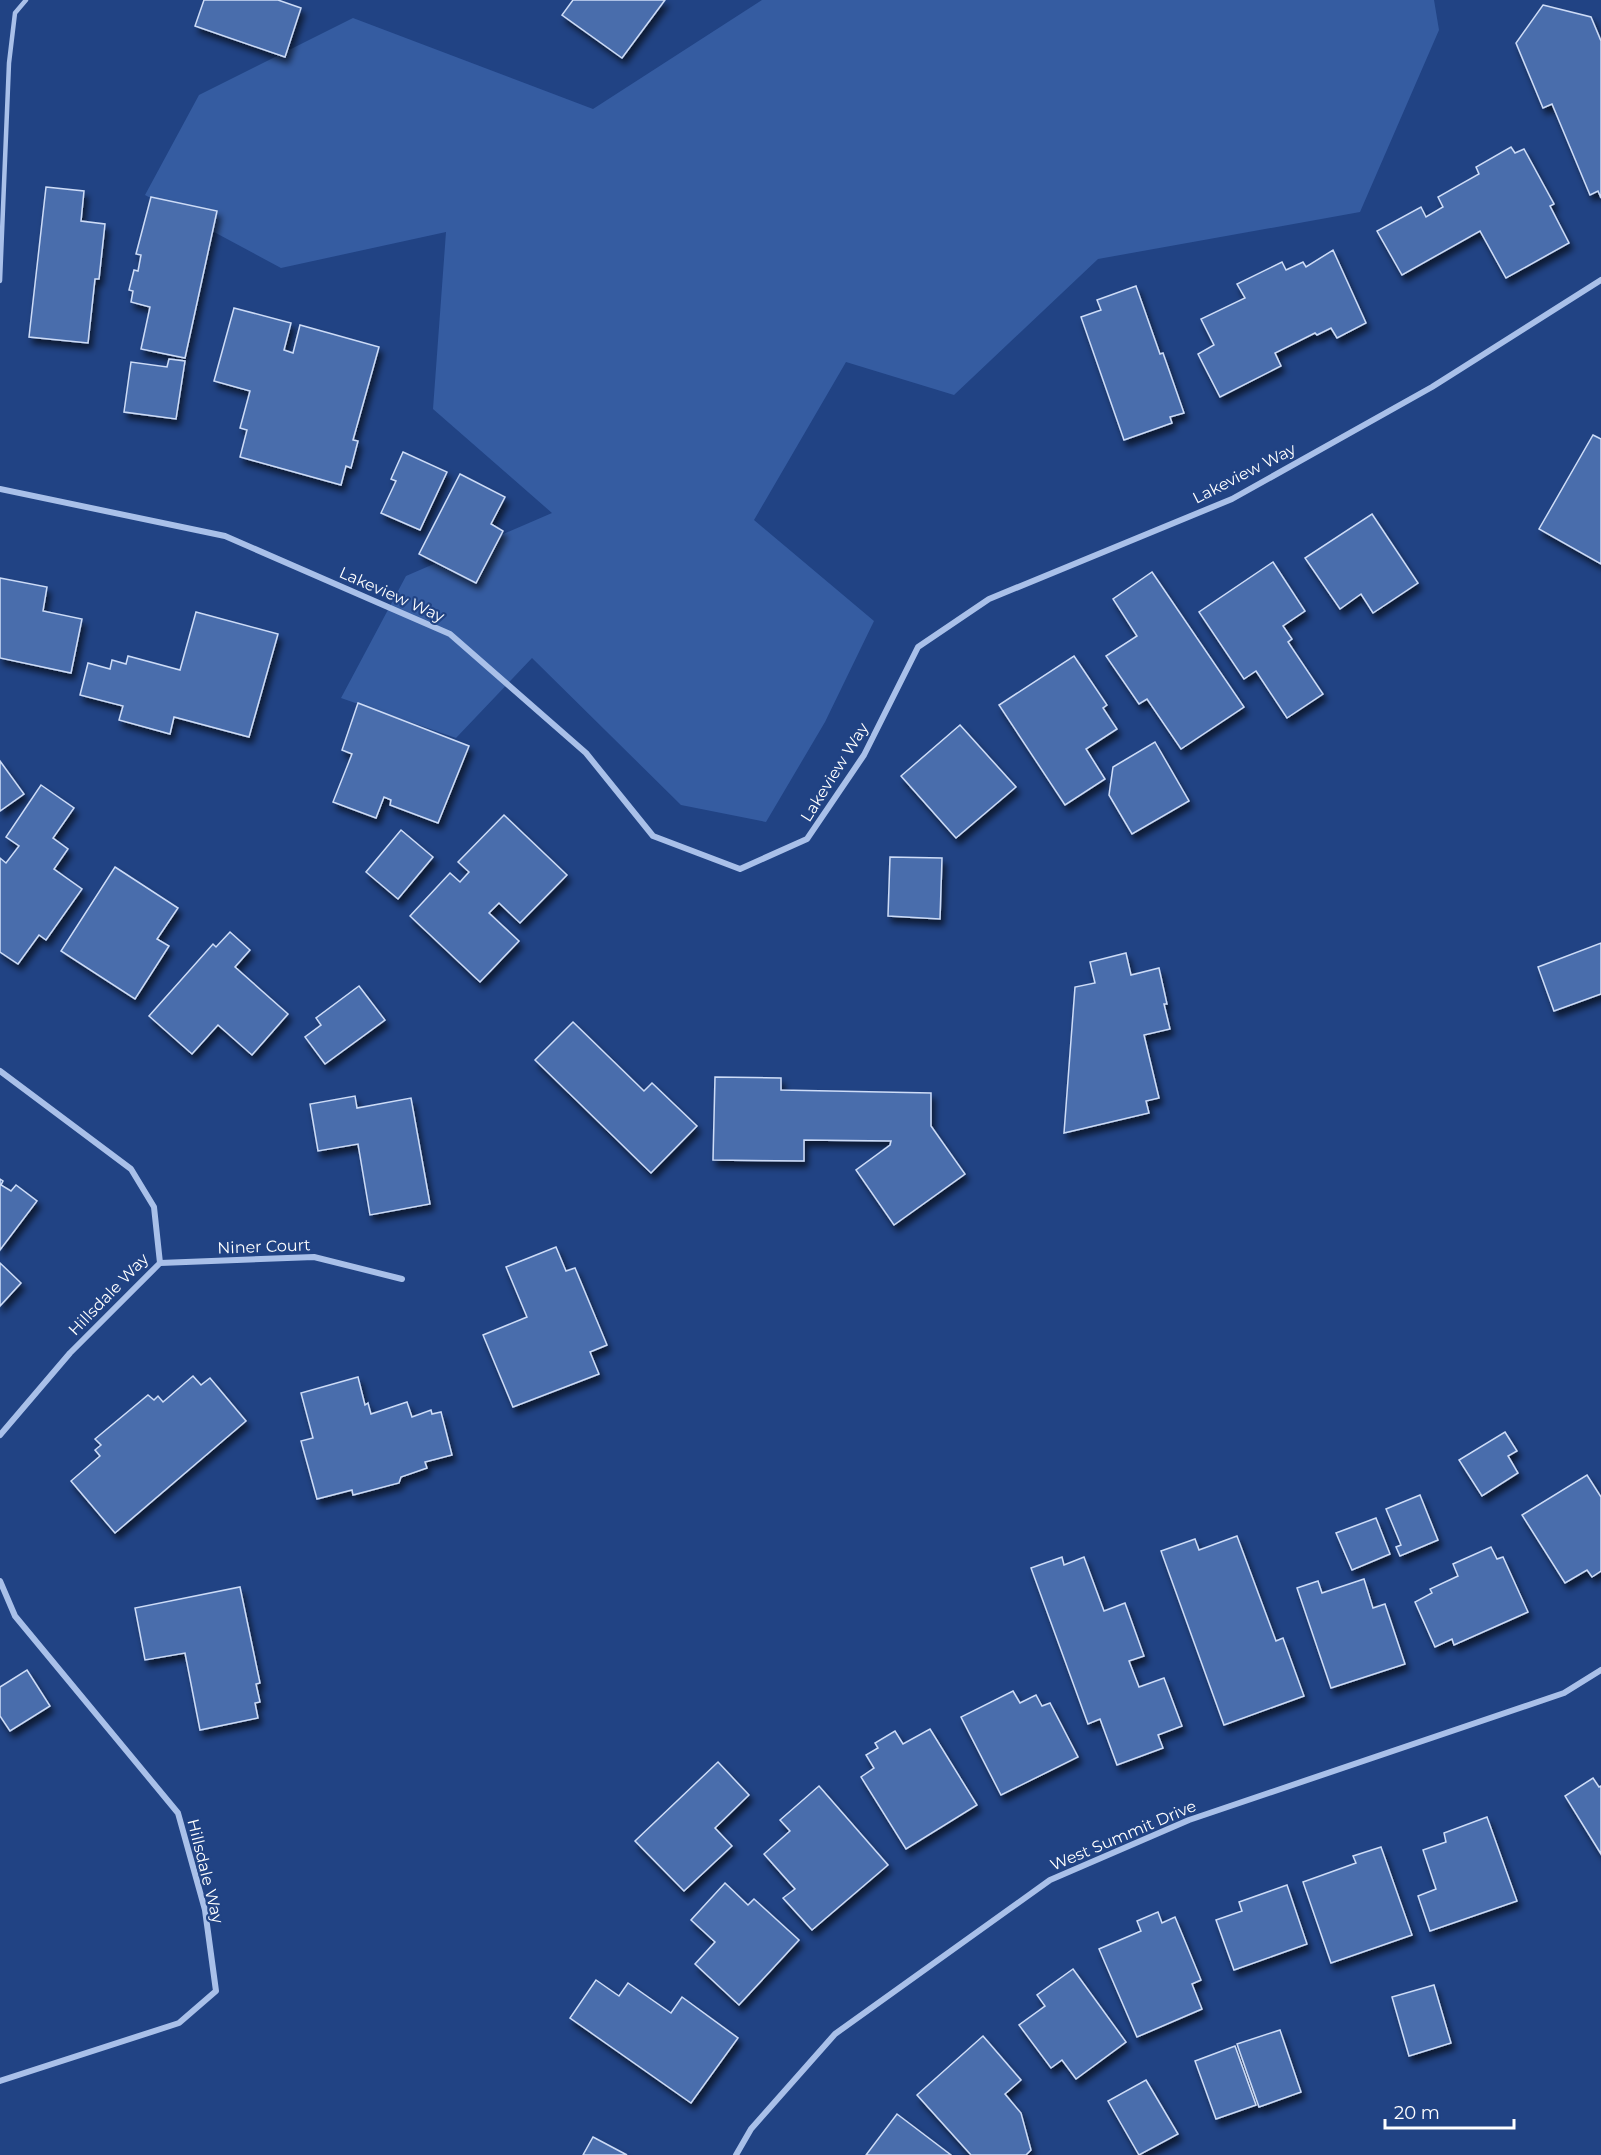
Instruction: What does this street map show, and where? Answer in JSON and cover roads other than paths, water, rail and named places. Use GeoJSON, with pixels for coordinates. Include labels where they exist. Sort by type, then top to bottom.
{"type":"FeatureCollection","features":[{"type":"Feature","properties":{"kind":"street","name":"Lakeview Way"},"geometry":{"type":"LineString","coordinates":[[0,489],[225,536],[450,634],[586,753],[653,836],[740,869],[807,839],[864,755],[918,647],[989,599],[1232,498],[1432,387],[1601,280]]}},
{"type":"Feature","properties":{"kind":"street","name":"Hillsdale Way"},"geometry":{"type":"LineString","coordinates":[[0,1071],[131,1168],[154,1207],[160,1263],[70,1353],[0,1435]]}},
{"type":"Feature","properties":{"kind":"street","name":"Niner Court"},"geometry":{"type":"LineString","coordinates":[[160,1263],[314,1257],[402,1280]]}},
{"type":"Feature","properties":{"kind":"street","name":"Hillsdale Way"},"geometry":{"type":"LineString","coordinates":[[0,1581],[15,1616],[178,1813],[205,1910],[216,1991],[179,2023],[0,2081]]}},
{"type":"Feature","properties":{"kind":"street","name":"West Summit Drive"},"geometry":{"type":"LineString","coordinates":[[736,2155],[751,2129],[835,2034],[1050,1880],[1189,1820],[1564,1693],[1601,1670]]}},
{"type":"Feature","properties":{"kind":"lane"},"geometry":{"type":"LineString","coordinates":[[0,281],[9,63],[15,13],[26,0]]}}]}
